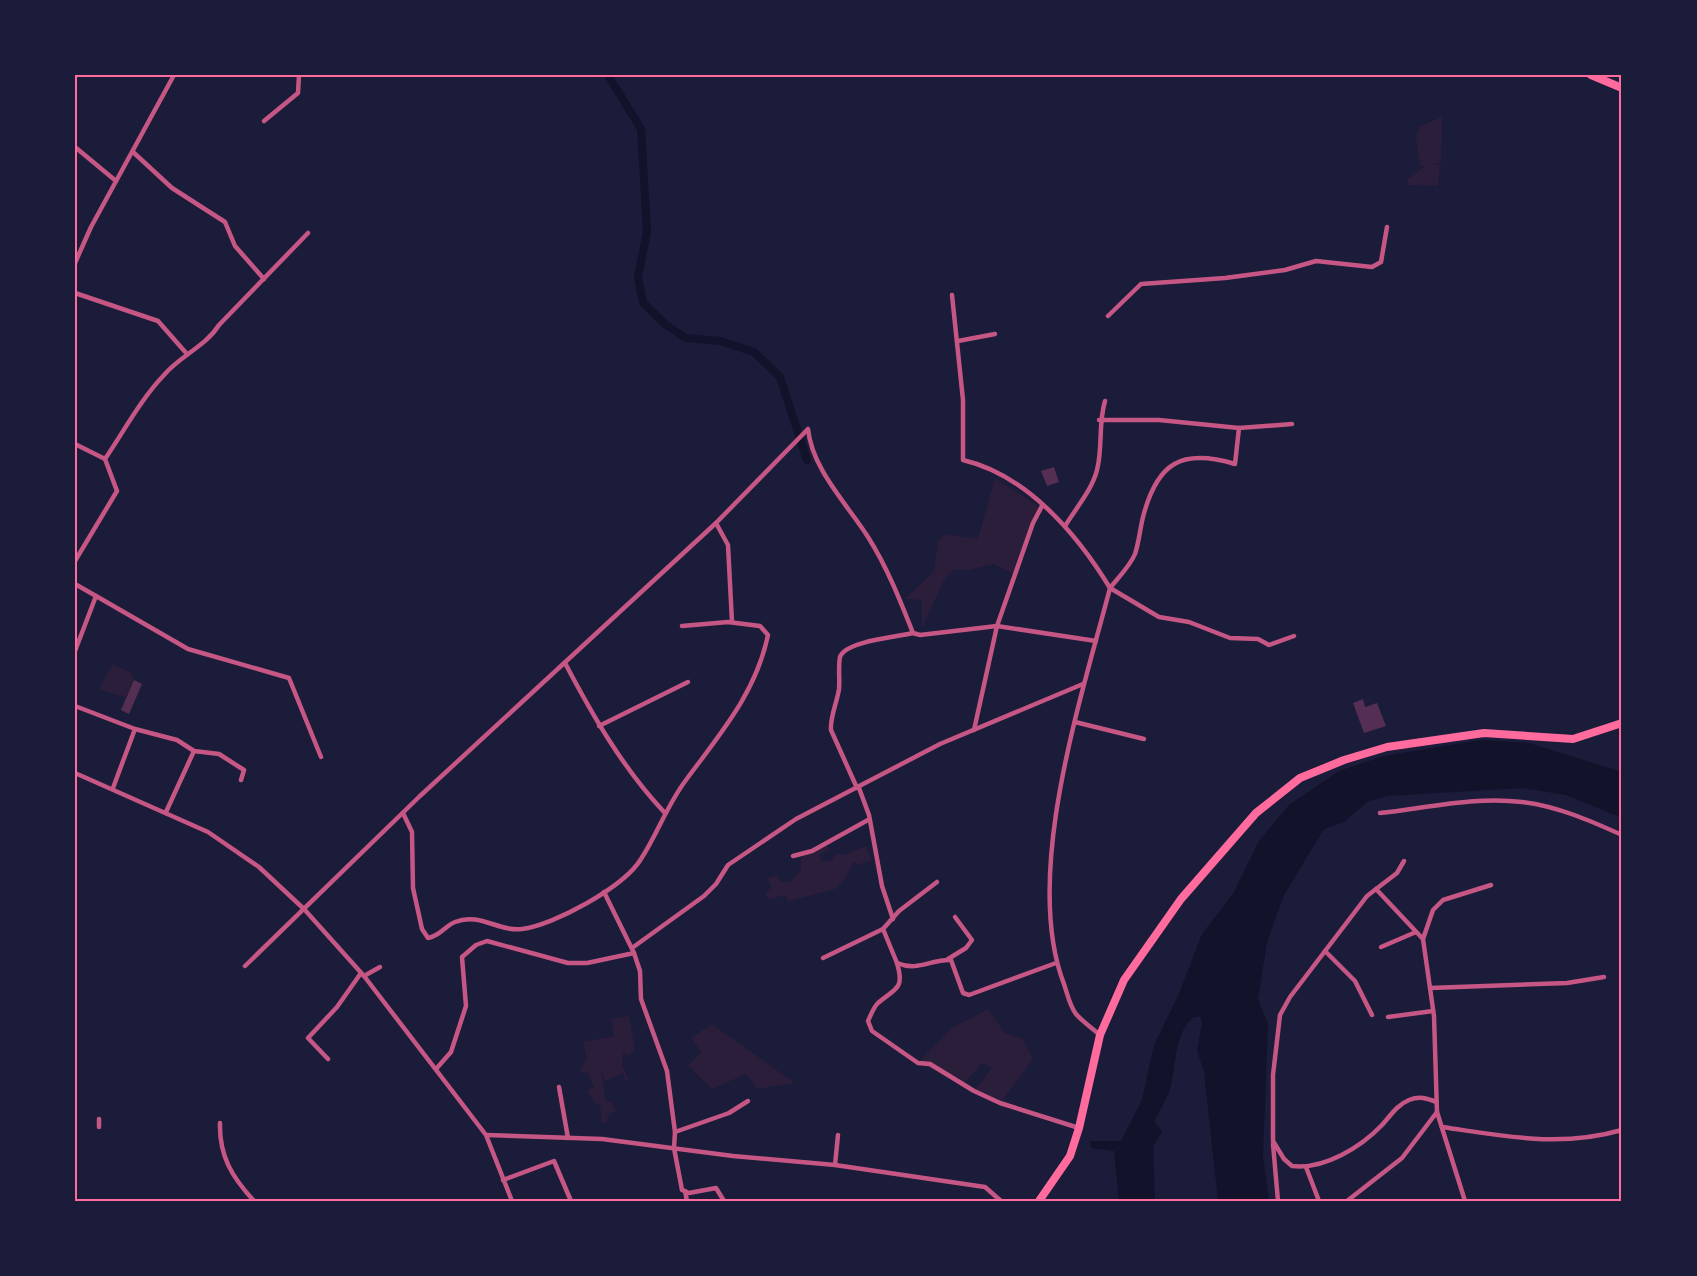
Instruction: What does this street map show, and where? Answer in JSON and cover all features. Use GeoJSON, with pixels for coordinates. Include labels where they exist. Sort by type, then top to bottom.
{"type":"FeatureCollection","features":[{"type":"Feature","properties":{"kind":"main road"},"geometry":{"type":"LineString","coordinates":[[1591,75],[1622,88]]}},
{"type":"Feature","properties":{"kind":"main road"},"geometry":{"type":"LineString","coordinates":[[1039,1201],[1070,1156],[1079,1128],[1100,1035],[1124,980],[1181,899],[1256,813],[1300,778],[1344,760],[1387,747],[1484,733],[1573,739],[1622,723]]}},
{"type":"Feature","properties":{"kind":"street"},"geometry":{"type":"LineString","coordinates":[[75,263],[116,181],[174,75]]}},
{"type":"Feature","properties":{"kind":"street"},"geometry":{"type":"LineString","coordinates":[[264,121],[298,93],[299,75]]}},
{"type":"Feature","properties":{"kind":"street"},"geometry":{"type":"LineString","coordinates":[[75,147],[116,181]]}},
{"type":"Feature","properties":{"kind":"street"},"geometry":{"type":"LineString","coordinates":[[133,152],[172,188],[225,222],[235,246],[264,279]]}},
{"type":"Feature","properties":{"kind":"street"},"geometry":{"type":"LineString","coordinates":[[1108,316],[1141,284],[1226,278],[1286,270],[1316,261],[1372,267],[1381,262],[1387,227]]}},
{"type":"Feature","properties":{"kind":"street"},"geometry":{"type":"LineString","coordinates":[[105,459],[163,375],[213,335],[219,325],[308,233]]}},
{"type":"Feature","properties":{"kind":"street"},"geometry":{"type":"LineString","coordinates":[[75,293],[158,321],[187,354]]}},
{"type":"Feature","properties":{"kind":"street"},"geometry":{"type":"LineString","coordinates":[[952,295],[963,400],[963,460],[1000,474],[1042,506],[1065,526],[1110,588],[1159,617],[1189,622],[1230,638],[1258,639],[1269,645],[1294,636]]}},
{"type":"Feature","properties":{"kind":"street"},"geometry":{"type":"LineString","coordinates":[[958,341],[996,334]]}},
{"type":"Feature","properties":{"kind":"street"},"geometry":{"type":"LineString","coordinates":[[1065,526],[1093,483],[1098,468],[1099,420],[1105,401]]}},
{"type":"Feature","properties":{"kind":"street"},"geometry":{"type":"LineString","coordinates":[[1099,420],[1159,420],[1239,428],[1292,424]]}},
{"type":"Feature","properties":{"kind":"street"},"geometry":{"type":"LineString","coordinates":[[1100,1035],[1075,1013],[1056,963],[1048,892],[1058,807],[1083,684],[1110,588],[1135,554],[1147,504],[1162,476],[1176,461],[1185,457],[1194,456],[1235,464],[1239,428]]}},
{"type":"Feature","properties":{"kind":"street"},"geometry":{"type":"LineString","coordinates":[[245,966],[403,813],[716,523],[808,429],[817,458],[869,538],[889,576],[913,633]]}},
{"type":"Feature","properties":{"kind":"street"},"geometry":{"type":"LineString","coordinates":[[75,444],[105,459],[117,491],[75,561]]}},
{"type":"Feature","properties":{"kind":"street"},"geometry":{"type":"LineString","coordinates":[[974,730],[997,626],[1033,523],[1042,506]]}},
{"type":"Feature","properties":{"kind":"street"},"geometry":{"type":"LineString","coordinates":[[716,523],[729,544],[732,622]]}},
{"type":"Feature","properties":{"kind":"street"},"geometry":{"type":"LineString","coordinates":[[75,584],[189,649],[289,678],[321,757]]}},
{"type":"Feature","properties":{"kind":"street"},"geometry":{"type":"LineString","coordinates":[[76,648],[96,596]]}},
{"type":"Feature","properties":{"kind":"street"},"geometry":{"type":"LineString","coordinates":[[403,813],[412,832],[413,888],[422,929],[428,938],[455,922],[477,919],[520,930],[559,917],[604,892],[641,859],[664,812],[747,696],[768,635],[760,626],[732,622],[682,626]]}},
{"type":"Feature","properties":{"kind":"street"},"geometry":{"type":"LineString","coordinates":[[893,919],[882,886],[868,820],[858,788],[831,730],[830,723],[837,701],[840,657],[846,649],[860,643],[913,633],[920,635],[997,626],[1096,641]]}},
{"type":"Feature","properties":{"kind":"street"},"geometry":{"type":"LineString","coordinates":[[565,663],[599,726],[640,786],[664,812]]}},
{"type":"Feature","properties":{"kind":"street"},"geometry":{"type":"LineString","coordinates":[[599,726],[688,682]]}},
{"type":"Feature","properties":{"kind":"street"},"geometry":{"type":"LineString","coordinates":[[436,1069],[451,1052],[466,1006],[462,957],[476,945],[486,941],[568,963],[587,963],[633,951],[704,896],[716,884],[728,865],[796,819],[940,744],[1083,684]]}},
{"type":"Feature","properties":{"kind":"street"},"geometry":{"type":"LineString","coordinates":[[75,706],[135,729],[177,740],[194,751],[219,754],[244,770],[241,780]]}},
{"type":"Feature","properties":{"kind":"street"},"geometry":{"type":"LineString","coordinates":[[1075,722],[1144,739]]}},
{"type":"Feature","properties":{"kind":"street"},"geometry":{"type":"LineString","coordinates":[[113,788],[135,729]]}},
{"type":"Feature","properties":{"kind":"street"},"geometry":{"type":"LineString","coordinates":[[166,812],[194,751]]}},
{"type":"Feature","properties":{"kind":"street"},"geometry":{"type":"LineString","coordinates":[[75,773],[208,832],[259,867],[304,909],[363,974],[486,1135],[512,1201]]}},
{"type":"Feature","properties":{"kind":"street"},"geometry":{"type":"LineString","coordinates":[[1380,813],[1484,801],[1522,802],[1556,810],[1622,836]]}},
{"type":"Feature","properties":{"kind":"street"},"geometry":{"type":"LineString","coordinates":[[793,856],[812,851],[868,820]]}},
{"type":"Feature","properties":{"kind":"street"},"geometry":{"type":"LineString","coordinates":[[1278,1201],[1273,1141],[1273,1076],[1280,1015],[1367,896],[1397,873],[1404,861]]}},
{"type":"Feature","properties":{"kind":"street"},"geometry":{"type":"LineString","coordinates":[[824,958],[884,928],[938,882]]}},
{"type":"Feature","properties":{"kind":"street"},"geometry":{"type":"LineString","coordinates":[[1465,1201],[1437,1112],[1433,1011],[1423,939],[1433,910],[1443,900],[1491,885]]}},
{"type":"Feature","properties":{"kind":"street"},"geometry":{"type":"LineString","coordinates":[[1376,889],[1423,939]]}},
{"type":"Feature","properties":{"kind":"street"},"geometry":{"type":"LineString","coordinates":[[604,892],[633,951],[640,971],[641,999],[667,1071],[675,1132],[674,1148],[680,1181],[687,1201]]}},
{"type":"Feature","properties":{"kind":"street"},"geometry":{"type":"LineString","coordinates":[[897,963],[908,968],[918,968],[948,959],[966,948],[972,940],[955,917]]}},
{"type":"Feature","properties":{"kind":"street"},"geometry":{"type":"LineString","coordinates":[[884,928],[901,977],[899,984],[874,1009],[868,1021],[872,1031],[904,1055],[918,1063],[930,1064],[974,1091],[1000,1103],[1079,1128]]}},
{"type":"Feature","properties":{"kind":"street"},"geometry":{"type":"LineString","coordinates":[[1381,947],[1416,932]]}},
{"type":"Feature","properties":{"kind":"street"},"geometry":{"type":"LineString","coordinates":[[1325,951],[1356,981],[1372,1015]]}},
{"type":"Feature","properties":{"kind":"street"},"geometry":{"type":"LineString","coordinates":[[948,959],[956,969],[963,993],[969,995],[1056,963]]}},
{"type":"Feature","properties":{"kind":"street"},"geometry":{"type":"LineString","coordinates":[[328,1059],[308,1038],[363,974],[380,967]]}},
{"type":"Feature","properties":{"kind":"street"},"geometry":{"type":"LineString","coordinates":[[1430,988],[1563,983],[1604,977]]}},
{"type":"Feature","properties":{"kind":"street"},"geometry":{"type":"LineString","coordinates":[[1388,1017],[1433,1011]]}},
{"type":"Feature","properties":{"kind":"street"},"geometry":{"type":"LineString","coordinates":[[559,1088],[568,1138]]}},
{"type":"Feature","properties":{"kind":"street"},"geometry":{"type":"LineString","coordinates":[[1273,1141],[1284,1159],[1292,1166],[1306,1167],[1348,1151],[1381,1126],[1399,1105],[1411,1099],[1427,1098],[1436,1102]]}},
{"type":"Feature","properties":{"kind":"street"},"geometry":{"type":"LineString","coordinates":[[675,1132],[729,1113],[748,1101]]}},
{"type":"Feature","properties":{"kind":"street"},"geometry":{"type":"LineString","coordinates":[[1347,1201],[1402,1158],[1437,1112]]}},
{"type":"Feature","properties":{"kind":"street"},"geometry":{"type":"LineString","coordinates":[[99,1119],[99,1127]]}},
{"type":"Feature","properties":{"kind":"street"},"geometry":{"type":"LineString","coordinates":[[220,1123],[221,1149],[228,1167],[254,1201]]}},
{"type":"Feature","properties":{"kind":"street"},"geometry":{"type":"LineString","coordinates":[[1442,1127],[1550,1141],[1598,1137],[1622,1130]]}},
{"type":"Feature","properties":{"kind":"street"},"geometry":{"type":"LineString","coordinates":[[486,1135],[568,1138],[835,1165],[985,1188],[1001,1201]]}},
{"type":"Feature","properties":{"kind":"street"},"geometry":{"type":"LineString","coordinates":[[835,1165],[838,1135]]}},
{"type":"Feature","properties":{"kind":"street"},"geometry":{"type":"LineString","coordinates":[[503,1180],[554,1161],[571,1201]]}},
{"type":"Feature","properties":{"kind":"street"},"geometry":{"type":"LineString","coordinates":[[1306,1167],[1319,1201]]}},
{"type":"Feature","properties":{"kind":"street"},"geometry":{"type":"LineString","coordinates":[[685,1191],[716,1188],[724,1201]]}},
{"type":"Feature","properties":{"kind":"shaded area"},"geometry":{"type":"Polygon","coordinates":[[[1442,117],[1441,163],[1432,165],[1440,165],[1438,186],[1407,185],[1408,179],[1426,166],[1420,166],[1416,139],[1420,126],[1442,117]]]}},
{"type":"Feature","properties":{"kind":"shaded area"},"geometry":{"type":"Polygon","coordinates":[[[995,478],[1040,507],[1016,575],[993,564],[970,570],[953,570],[945,578],[922,628],[922,600],[905,599],[934,571],[938,542],[945,534],[978,539],[995,478]]]}},
{"type":"Feature","properties":{"kind":"shaded area"},"geometry":{"type":"Polygon","coordinates":[[[113,664],[131,673],[134,680],[126,698],[99,689],[113,664]]]}},
{"type":"Feature","properties":{"kind":"shaded area"},"geometry":{"type":"Polygon","coordinates":[[[1481,740],[1529,743],[1622,772],[1622,818],[1566,795],[1523,788],[1387,796],[1367,802],[1344,822],[1324,829],[1284,895],[1267,942],[1258,1000],[1268,1023],[1263,1156],[1269,1201],[1218,1201],[1204,1072],[1197,1051],[1202,1022],[1200,1017],[1194,1017],[1182,1032],[1172,1083],[1154,1121],[1162,1131],[1153,1147],[1155,1201],[1119,1201],[1114,1151],[1091,1148],[1090,1141],[1121,1141],[1142,1100],[1154,1045],[1178,996],[1202,934],[1233,894],[1259,841],[1289,805],[1339,771],[1384,756],[1481,740]]]}},
{"type":"Feature","properties":{"kind":"shaded area"},"geometry":{"type":"Polygon","coordinates":[[[826,843],[829,850],[819,855],[822,862],[831,861],[838,853],[843,855],[866,846],[872,860],[857,865],[854,861],[845,879],[835,889],[789,901],[785,895],[770,899],[765,895],[771,887],[768,878],[777,875],[782,882],[790,882],[801,870],[801,855],[826,843]]]}},
{"type":"Feature","properties":{"kind":"shaded area"},"geometry":{"type":"Polygon","coordinates":[[[988,1009],[1005,1033],[1023,1039],[1033,1059],[1000,1103],[974,1091],[992,1068],[982,1063],[963,1085],[918,1063],[953,1027],[988,1009]]]}},
{"type":"Feature","properties":{"kind":"shaded area"},"geometry":{"type":"Polygon","coordinates":[[[629,1016],[635,1049],[629,1055],[623,1053],[622,1066],[629,1079],[625,1081],[623,1073],[605,1081],[601,1068],[605,1100],[612,1102],[616,1111],[609,1114],[606,1124],[602,1122],[600,1105],[594,1103],[587,1090],[594,1087],[588,1073],[580,1072],[584,1061],[587,1060],[583,1042],[614,1036],[611,1019],[629,1016]]]}},
{"type":"Feature","properties":{"kind":"shaded area"},"geometry":{"type":"Polygon","coordinates":[[[712,1024],[795,1083],[757,1089],[746,1074],[712,1089],[688,1066],[701,1052],[691,1038],[712,1024]]]}},
{"type":"Feature","properties":{"kind":"building"},"geometry":{"type":"Polygon","coordinates":[[[1054,467],[1059,482],[1047,486],[1041,471],[1054,467]]]}},
{"type":"Feature","properties":{"kind":"building"},"geometry":{"type":"Polygon","coordinates":[[[134,680],[142,684],[129,714],[121,710],[134,680]]]}},
{"type":"Feature","properties":{"kind":"building"},"geometry":{"type":"Polygon","coordinates":[[[1363,699],[1365,707],[1377,703],[1386,726],[1364,733],[1353,703],[1363,699]]]}},
{"type":"Feature","properties":{"kind":"waterway"},"geometry":{"type":"LineString","coordinates":[[608,75],[641,129],[647,232],[638,277],[643,303],[666,325],[686,338],[720,341],[754,352],[780,377],[807,460]]}}]}
